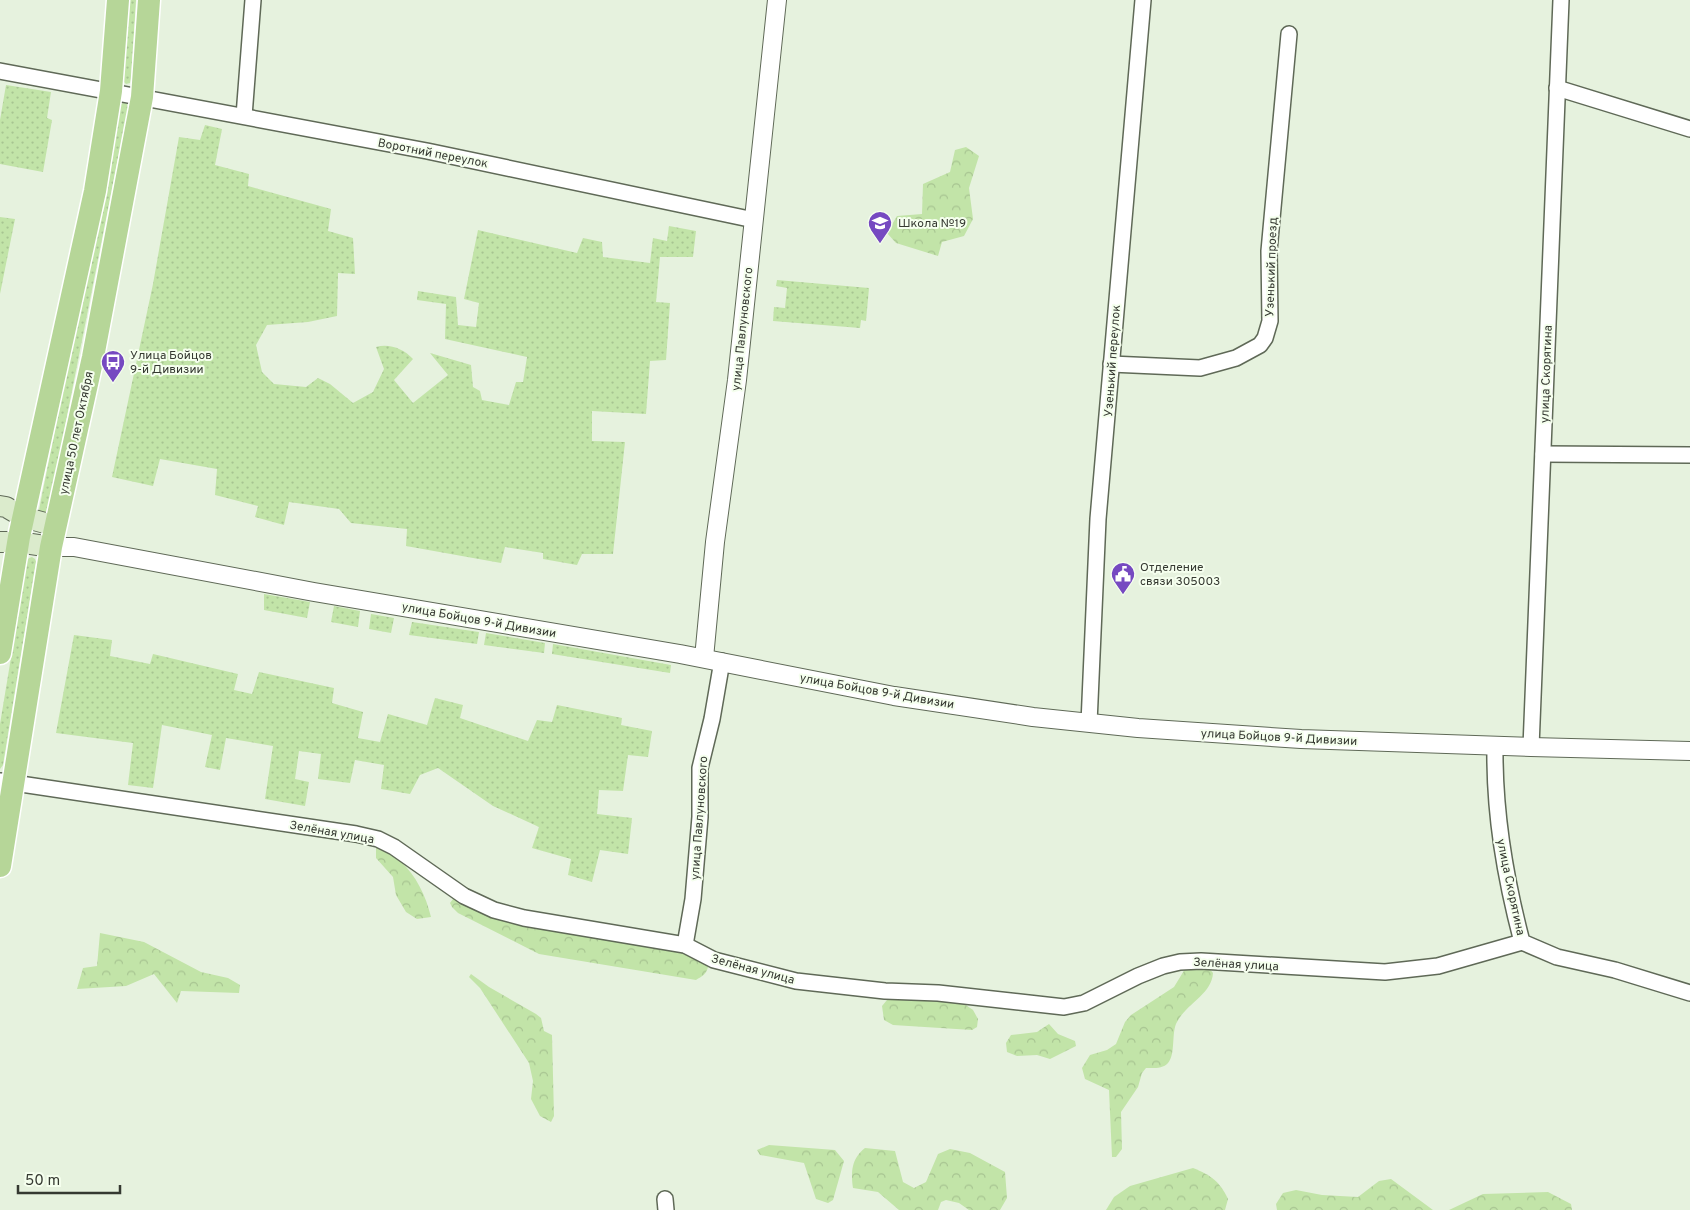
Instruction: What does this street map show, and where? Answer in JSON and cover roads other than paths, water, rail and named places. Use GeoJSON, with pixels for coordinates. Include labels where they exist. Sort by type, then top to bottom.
{"type":"FeatureCollection","features":[{"type":"Feature","properties":{"kind":"main road"},"geometry":{"type":"LineString","coordinates":[[0,653],[9,542],[23,517],[94,192],[111,91],[118,0]]}},
{"type":"Feature","properties":{"kind":"main road","name":"улица 50 лет Октября"},"geometry":{"type":"LineString","coordinates":[[0,866],[6,782],[51,547],[92,357],[142,97],[150,0]]}},
{"type":"Feature","properties":{"kind":"main road"},"geometry":{"type":"LineString","coordinates":[[0,506],[6,507],[23,517],[56,526]]}},
{"type":"Feature","properties":{"kind":"main road","name":"улица Бойцов 9-й Дивизии"},"geometry":{"type":"LineString","coordinates":[[9,542],[51,547]]}},
{"type":"Feature","properties":{"kind":"street"},"geometry":{"type":"LineString","coordinates":[[244,116],[253,0]]}},
{"type":"Feature","properties":{"kind":"street","name":"улица Павлуновского"},"geometry":{"type":"LineString","coordinates":[[704,658],[715,542],[738,380],[777,0]]}},
{"type":"Feature","properties":{"kind":"street","name":"Узенький переулок"},"geometry":{"type":"LineString","coordinates":[[1090,723],[1098,518],[1143,0]]}},
{"type":"Feature","properties":{"kind":"street","name":"улица Скорятина"},"geometry":{"type":"LineString","coordinates":[[1531,747],[1561,0]]}},
{"type":"Feature","properties":{"kind":"street","name":"Узенький проезд"},"geometry":{"type":"LineString","coordinates":[[1111,364],[1200,368],[1236,358],[1260,345],[1265,338],[1270,321],[1269,251],[1289,34]]}},
{"type":"Feature","properties":{"kind":"street","name":"Воротний переулок"},"geometry":{"type":"LineString","coordinates":[[0,71],[426,151],[754,220]]}},
{"type":"Feature","properties":{"kind":"street"},"geometry":{"type":"LineString","coordinates":[[1558,88],[1690,129]]}},
{"type":"Feature","properties":{"kind":"street"},"geometry":{"type":"LineString","coordinates":[[1543,454],[1690,455]]}},
{"type":"Feature","properties":{"kind":"street"},"geometry":{"type":"LineString","coordinates":[[56,526],[74,547]]}},
{"type":"Feature","properties":{"kind":"street","name":"улица Бойцов 9-й Дивизии"},"geometry":{"type":"LineString","coordinates":[[51,547],[74,547],[314,592],[722,661],[894,696],[1033,717],[1138,728],[1300,739],[1690,751]]}},
{"type":"Feature","properties":{"kind":"street","name":"улица Павлуновского"},"geometry":{"type":"LineString","coordinates":[[685,945],[693,899],[699,826],[700,768],[712,719],[722,661]]}},
{"type":"Feature","properties":{"kind":"street","name":"улица Скорятина"},"geometry":{"type":"LineString","coordinates":[[1495,746],[1494,783],[1502,855],[1522,942],[1557,957],[1615,970],[1690,993]]}},
{"type":"Feature","properties":{"kind":"street","name":"Зелёная улица"},"geometry":{"type":"LineString","coordinates":[[6,782],[356,834],[378,839],[394,847],[464,896],[494,910],[524,918],[685,945],[714,960],[796,981],[886,991],[938,993],[1064,1007],[1084,1003],[1138,976],[1163,966],[1180,962],[1200,961],[1385,972],[1438,966],[1522,942]]}},
{"type":"Feature","properties":{"kind":"place","name":"Школа №19"},"geometry":{"type":"Point","coordinates":[880,244]}},
{"type":"Feature","properties":{"kind":"place","name":"Улица Бойцов 9-й Дивизии"},"geometry":{"type":"Point","coordinates":[113,383]}},
{"type":"Feature","properties":{"kind":"place","name":"Отделение связи 305003"},"geometry":{"type":"Point","coordinates":[1123,595]}}]}
